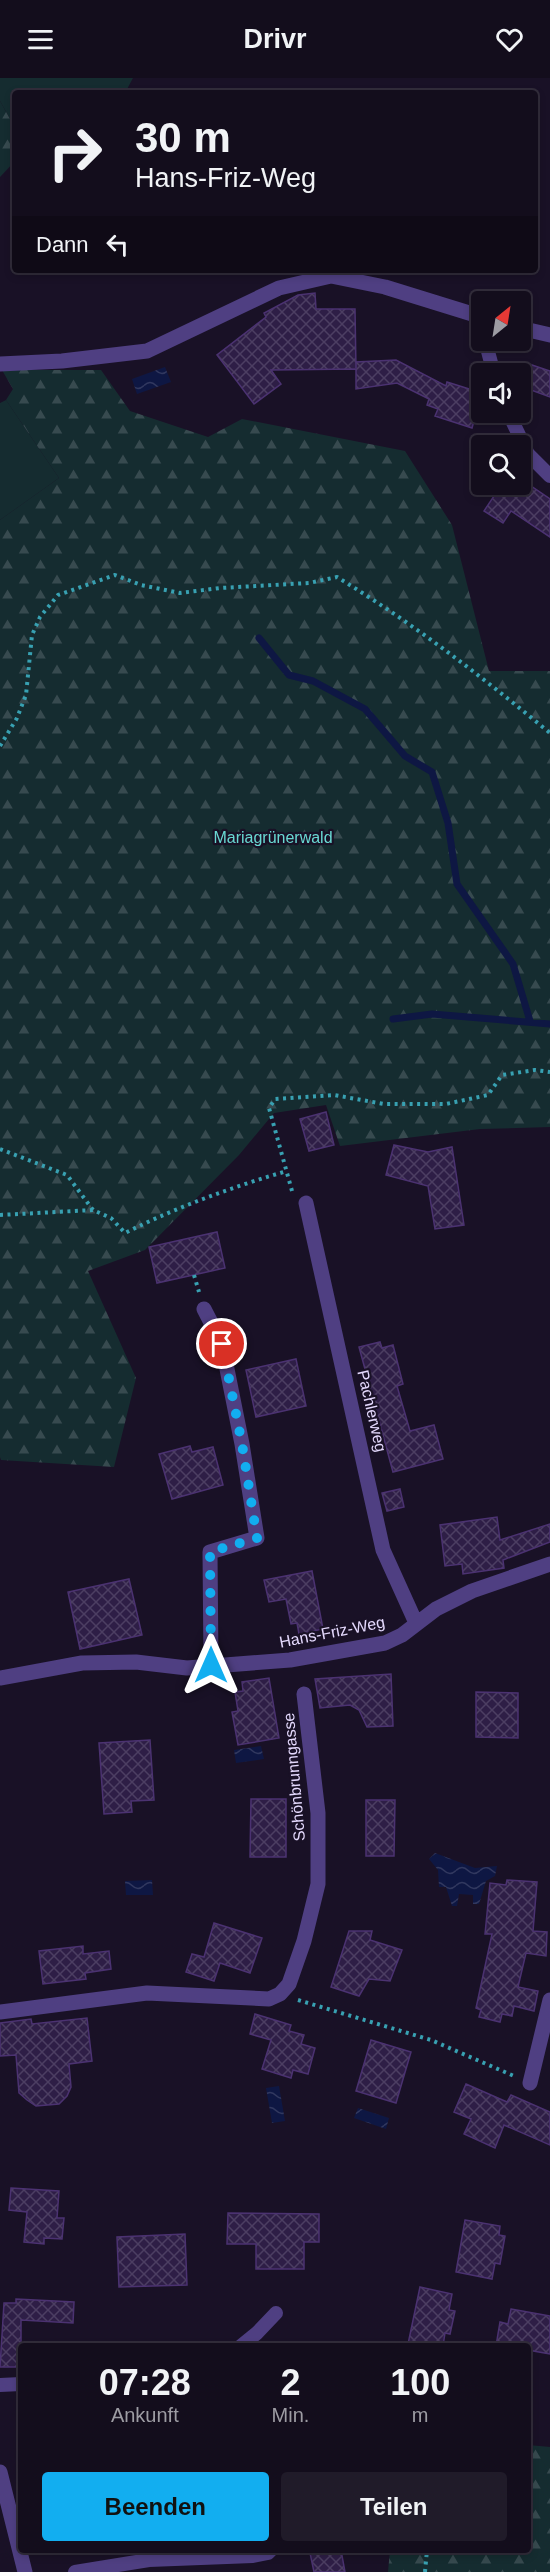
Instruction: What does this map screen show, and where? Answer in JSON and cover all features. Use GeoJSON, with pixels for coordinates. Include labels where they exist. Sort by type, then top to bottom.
{"type":"FeatureCollection","features":[{"type":"Feature","properties":{"kind":"street"},"geometry":{"type":"LineString","coordinates":[[0,364],[82,359],[147,351],[279,288],[331,276],[385,287],[471,318]]}},
{"type":"Feature","properties":{"kind":"street"},"geometry":{"type":"LineString","coordinates":[[531,331],[550,336]]}},
{"type":"Feature","properties":{"kind":"street","name":"Pachlerweg"},"geometry":{"type":"LineString","coordinates":[[306,1203],[383,1550],[416,1623]]}},
{"type":"Feature","properties":{"kind":"street"},"geometry":{"type":"LineString","coordinates":[[204,1309],[222,1344],[242,1444],[257,1538],[210,1552],[211,1665]]}},
{"type":"Feature","properties":{"kind":"street","name":"Hans-Friz-Weg"},"geometry":{"type":"LineString","coordinates":[[0,1678],[82,1663],[136,1662],[187,1668],[290,1660],[385,1643],[402,1635],[436,1609],[472,1591],[550,1564]]}},
{"type":"Feature","properties":{"kind":"street","name":"Schönbrunngasse"},"geometry":{"type":"LineString","coordinates":[[280,1994],[289,1984],[318,1884],[318,1814],[304,1694]]}},
{"type":"Feature","properties":{"kind":"street"},"geometry":{"type":"LineString","coordinates":[[0,2012],[147,1993],[269,1999],[280,1994]]}},
{"type":"Feature","properties":{"kind":"street"},"geometry":{"type":"LineString","coordinates":[[530,2083],[550,2000]]}},
{"type":"Feature","properties":{"kind":"street"},"geometry":{"type":"LineString","coordinates":[[0,2472],[18,2541]]}},
{"type":"Feature","properties":{"kind":"street"},"geometry":{"type":"LineString","coordinates":[[21,2553],[26,2572]]}},
{"type":"Feature","properties":{"kind":"lane"},"geometry":{"type":"LineString","coordinates":[[513,423],[528,454],[550,476]]}},
{"type":"Feature","properties":{"kind":"lane"},"geometry":{"type":"LineString","coordinates":[[244,2343],[276,2313]]}},
{"type":"Feature","properties":{"kind":"lane"},"geometry":{"type":"LineString","coordinates":[[0,2385],[18,2384]]}},
{"type":"Feature","properties":{"kind":"lane"},"geometry":{"type":"LineString","coordinates":[[75,2572],[149,2560],[253,2556],[268,2553]]}},
{"type":"Feature","properties":{"kind":"path"},"geometry":{"type":"LineString","coordinates":[[0,746],[17,718],[26,695],[32,635],[40,617],[58,595],[115,575],[141,585],[180,593],[220,588],[309,583],[337,578],[395,612],[469,666],[550,732]]}},
{"type":"Feature","properties":{"kind":"path"},"geometry":{"type":"LineString","coordinates":[[293,1194],[269,1108],[275,1100],[334,1095],[384,1104],[446,1104],[488,1095],[502,1075],[535,1070],[550,1072]]}},
{"type":"Feature","properties":{"kind":"path"},"geometry":{"type":"LineString","coordinates":[[0,1149],[67,1175],[93,1210]]}},
{"type":"Feature","properties":{"kind":"path"},"geometry":{"type":"LineString","coordinates":[[0,1215],[93,1210],[111,1218],[125,1233],[150,1220],[246,1183],[287,1171]]}},
{"type":"Feature","properties":{"kind":"path"},"geometry":{"type":"LineString","coordinates":[[280,1994],[431,2040],[530,2083]]}},
{"type":"Feature","properties":{"kind":"path"},"geometry":{"type":"LineString","coordinates":[[425,2572],[427,2553]]}},
{"type":"Feature","properties":{"kind":"green space"},"geometry":{"type":"Polygon","coordinates":[[[0,78],[133,78],[127,90],[12,90],[12,122],[0,101],[0,78]]]}},
{"type":"Feature","properties":{"kind":"green space"},"geometry":{"type":"Polygon","coordinates":[[[0,101],[12,123],[12,164],[0,177],[0,101]]]}},
{"type":"Feature","properties":{"kind":"green space","name":"Mariagrünerwald"},"geometry":{"type":"Polygon","coordinates":[[[2,370],[101,370],[130,411],[208,437],[242,419],[405,451],[452,525],[489,671],[550,671],[550,1127],[480,1129],[340,1146],[326,1105],[274,1113],[239,1155],[145,1250],[88,1271],[136,1378],[114,1467],[1,1460],[0,1457],[0,520],[59,478],[6,400],[13,389],[2,370]]]}},
{"type":"Feature","properties":{"kind":"green space"},"geometry":{"type":"Polygon","coordinates":[[[6,400],[59,478],[0,520],[0,403],[6,400]]]}},
{"type":"Feature","properties":{"kind":"green space"},"geometry":{"type":"Polygon","coordinates":[[[531,2445],[550,2447],[550,2572],[388,2572],[390,2553],[531,2553],[531,2445]]]}},
{"type":"Feature","properties":{"kind":"water"},"geometry":{"type":"Polygon","coordinates":[[[165,367],[171,382],[137,394],[132,379],[165,367]]]}},
{"type":"Feature","properties":{"kind":"water"},"geometry":{"type":"Polygon","coordinates":[[[261,1746],[264,1759],[236,1763],[234,1750],[261,1746]]]}},
{"type":"Feature","properties":{"kind":"water"},"geometry":{"type":"Polygon","coordinates":[[[435,1853],[475,1868],[497,1866],[495,1876],[486,1881],[479,1904],[473,1904],[473,1895],[459,1894],[457,1906],[452,1906],[446,1887],[439,1887],[438,1870],[429,1859],[435,1853]]]}},
{"type":"Feature","properties":{"kind":"water"},"geometry":{"type":"Polygon","coordinates":[[[152,1880],[153,1895],[126,1895],[125,1881],[152,1880]]]}},
{"type":"Feature","properties":{"kind":"water"},"geometry":{"type":"Polygon","coordinates":[[[279,2086],[285,2121],[272,2123],[266,2088],[279,2086]]]}},
{"type":"Feature","properties":{"kind":"water"},"geometry":{"type":"Polygon","coordinates":[[[358,2108],[389,2118],[386,2129],[354,2118],[358,2108]]]}},
{"type":"Feature","properties":{"kind":"building"},"geometry":{"type":"Polygon","coordinates":[[[315,293],[316,309],[355,309],[356,368],[356,362],[396,360],[446,386],[447,382],[471,390],[472,428],[435,416],[438,409],[427,405],[429,399],[397,383],[356,389],[356,369],[271,370],[281,384],[254,404],[217,355],[266,317],[264,313],[298,295],[315,293]]]}},
{"type":"Feature","properties":{"kind":"building"},"geometry":{"type":"Polygon","coordinates":[[[532,365],[550,371],[550,397],[531,390],[532,365]]]}},
{"type":"Feature","properties":{"kind":"building"},"geometry":{"type":"Polygon","coordinates":[[[531,486],[550,499],[550,537],[511,511],[503,523],[484,511],[495,495],[531,495],[531,486]]]}},
{"type":"Feature","properties":{"kind":"building"},"geometry":{"type":"Polygon","coordinates":[[[326,1112],[334,1145],[309,1151],[300,1119],[326,1112]]]}},
{"type":"Feature","properties":{"kind":"building"},"geometry":{"type":"Polygon","coordinates":[[[394,1145],[428,1152],[452,1147],[464,1225],[435,1229],[428,1186],[386,1175],[394,1145]]]}},
{"type":"Feature","properties":{"kind":"building"},"geometry":{"type":"Polygon","coordinates":[[[217,1232],[225,1268],[157,1283],[149,1247],[217,1232]]]}},
{"type":"Feature","properties":{"kind":"building"},"geometry":{"type":"Polygon","coordinates":[[[380,1342],[382,1348],[393,1345],[403,1384],[397,1386],[410,1431],[434,1425],[443,1459],[393,1472],[359,1347],[380,1342]]]}},
{"type":"Feature","properties":{"kind":"building"},"geometry":{"type":"Polygon","coordinates":[[[296,1359],[306,1406],[256,1417],[246,1370],[296,1359]]]}},
{"type":"Feature","properties":{"kind":"building"},"geometry":{"type":"Polygon","coordinates":[[[190,1446],[192,1452],[213,1447],[223,1485],[172,1499],[159,1454],[190,1446]]]}},
{"type":"Feature","properties":{"kind":"building"},"geometry":{"type":"Polygon","coordinates":[[[400,1489],[404,1507],[387,1511],[382,1493],[400,1489]]]}},
{"type":"Feature","properties":{"kind":"building"},"geometry":{"type":"Polygon","coordinates":[[[497,1517],[500,1540],[550,1524],[550,1542],[503,1560],[504,1568],[463,1574],[462,1564],[445,1566],[440,1525],[497,1517]]]}},
{"type":"Feature","properties":{"kind":"building"},"geometry":{"type":"Polygon","coordinates":[[[312,1571],[323,1629],[299,1634],[297,1623],[291,1624],[286,1599],[269,1602],[264,1580],[312,1571]]]}},
{"type":"Feature","properties":{"kind":"building"},"geometry":{"type":"Polygon","coordinates":[[[129,1579],[142,1635],[80,1649],[68,1592],[129,1579]]]}},
{"type":"Feature","properties":{"kind":"building"},"geometry":{"type":"Polygon","coordinates":[[[391,1674],[393,1726],[367,1727],[359,1710],[350,1705],[320,1708],[315,1679],[391,1674]]]}},
{"type":"Feature","properties":{"kind":"building"},"geometry":{"type":"Polygon","coordinates":[[[269,1678],[279,1738],[238,1745],[232,1712],[238,1711],[235,1692],[243,1691],[242,1682],[269,1678]]]}},
{"type":"Feature","properties":{"kind":"building"},"geometry":{"type":"Polygon","coordinates":[[[476,1692],[518,1693],[518,1738],[476,1737],[476,1692]]]}},
{"type":"Feature","properties":{"kind":"building"},"geometry":{"type":"Polygon","coordinates":[[[150,1740],[154,1800],[131,1801],[132,1812],[104,1814],[99,1743],[150,1740]]]}},
{"type":"Feature","properties":{"kind":"building"},"geometry":{"type":"Polygon","coordinates":[[[251,1799],[286,1799],[286,1857],[250,1857],[251,1799]]]}},
{"type":"Feature","properties":{"kind":"building"},"geometry":{"type":"Polygon","coordinates":[[[366,1800],[395,1800],[394,1856],[366,1856],[366,1800]]]}},
{"type":"Feature","properties":{"kind":"building"},"geometry":{"type":"Polygon","coordinates":[[[507,1880],[537,1882],[533,1931],[547,1932],[546,1956],[526,1953],[518,1987],[538,1991],[534,2011],[514,2006],[512,2016],[502,2014],[500,2022],[479,2017],[481,2010],[476,2008],[492,1934],[485,1934],[490,1883],[506,1885],[507,1880]]]}},
{"type":"Feature","properties":{"kind":"building"},"geometry":{"type":"Polygon","coordinates":[[[214,1923],[262,1938],[250,1973],[220,1963],[214,1981],[186,1972],[192,1954],[204,1957],[214,1923]]]}},
{"type":"Feature","properties":{"kind":"building"},"geometry":{"type":"Polygon","coordinates":[[[349,1931],[372,1931],[370,1940],[402,1950],[390,1981],[369,1979],[359,1996],[331,1987],[349,1931]]]}},
{"type":"Feature","properties":{"kind":"building"},"geometry":{"type":"Polygon","coordinates":[[[83,1946],[83,1954],[109,1951],[111,1969],[85,1973],[86,1979],[43,1984],[39,1951],[83,1946]]]}},
{"type":"Feature","properties":{"kind":"building"},"geometry":{"type":"Polygon","coordinates":[[[255,2014],[291,2025],[289,2031],[304,2035],[301,2044],[315,2048],[308,2074],[293,2070],[291,2078],[262,2069],[271,2040],[250,2034],[255,2014]]]}},
{"type":"Feature","properties":{"kind":"building"},"geometry":{"type":"Polygon","coordinates":[[[87,2018],[92,2061],[69,2064],[71,2087],[67,2096],[59,2104],[36,2106],[19,2093],[16,2055],[0,2056],[0,2023],[31,2019],[32,2024],[87,2018]]]}},
{"type":"Feature","properties":{"kind":"building"},"geometry":{"type":"Polygon","coordinates":[[[371,2040],[411,2052],[396,2103],[356,2091],[371,2040]]]}},
{"type":"Feature","properties":{"kind":"building"},"geometry":{"type":"Polygon","coordinates":[[[466,2084],[507,2102],[511,2095],[550,2112],[550,2145],[504,2125],[495,2148],[464,2134],[471,2119],[454,2112],[466,2084]]]}},
{"type":"Feature","properties":{"kind":"building"},"geometry":{"type":"Polygon","coordinates":[[[11,2188],[59,2191],[57,2218],[64,2218],[62,2239],[44,2238],[44,2244],[24,2242],[27,2212],[9,2210],[11,2188]]]}},
{"type":"Feature","properties":{"kind":"building"},"geometry":{"type":"Polygon","coordinates":[[[228,2213],[319,2214],[319,2242],[304,2242],[304,2269],[256,2269],[256,2244],[227,2244],[228,2213]]]}},
{"type":"Feature","properties":{"kind":"building"},"geometry":{"type":"Polygon","coordinates":[[[465,2220],[500,2226],[499,2235],[505,2236],[500,2264],[495,2263],[492,2279],[456,2272],[465,2220]]]}},
{"type":"Feature","properties":{"kind":"building"},"geometry":{"type":"Polygon","coordinates":[[[185,2234],[187,2285],[119,2287],[117,2237],[185,2234]]]}},
{"type":"Feature","properties":{"kind":"building"},"geometry":{"type":"Polygon","coordinates":[[[420,2287],[452,2294],[449,2310],[455,2311],[450,2334],[445,2333],[443,2343],[408,2343],[420,2287]]]}},
{"type":"Feature","properties":{"kind":"building"},"geometry":{"type":"Polygon","coordinates":[[[16,2299],[74,2302],[73,2323],[21,2320],[18,2367],[0,2367],[4,2303],[16,2303],[16,2299]]]}},
{"type":"Feature","properties":{"kind":"building"},"geometry":{"type":"Polygon","coordinates":[[[511,2309],[550,2316],[550,2354],[531,2351],[531,2343],[496,2343],[500,2322],[508,2324],[511,2309]]]}},
{"type":"Feature","properties":{"kind":"building"},"geometry":{"type":"Polygon","coordinates":[[[310,2553],[342,2553],[345,2572],[314,2572],[310,2553]]]}},
{"type":"Feature","properties":{"kind":"waterway"},"geometry":{"type":"LineString","coordinates":[[259,638],[289,675],[313,681],[365,709],[405,756],[432,772],[448,823],[457,884],[513,964],[530,1021]]}},
{"type":"Feature","properties":{"kind":"waterway"},"geometry":{"type":"LineString","coordinates":[[393,1019],[432,1014],[550,1024]]}},
{"type":"Feature","properties":{"kind":"route"},"geometry":{"type":"LineString","coordinates":[[211,1665],[210,1552],[257,1538],[242,1444],[222,1344]]}}]}
